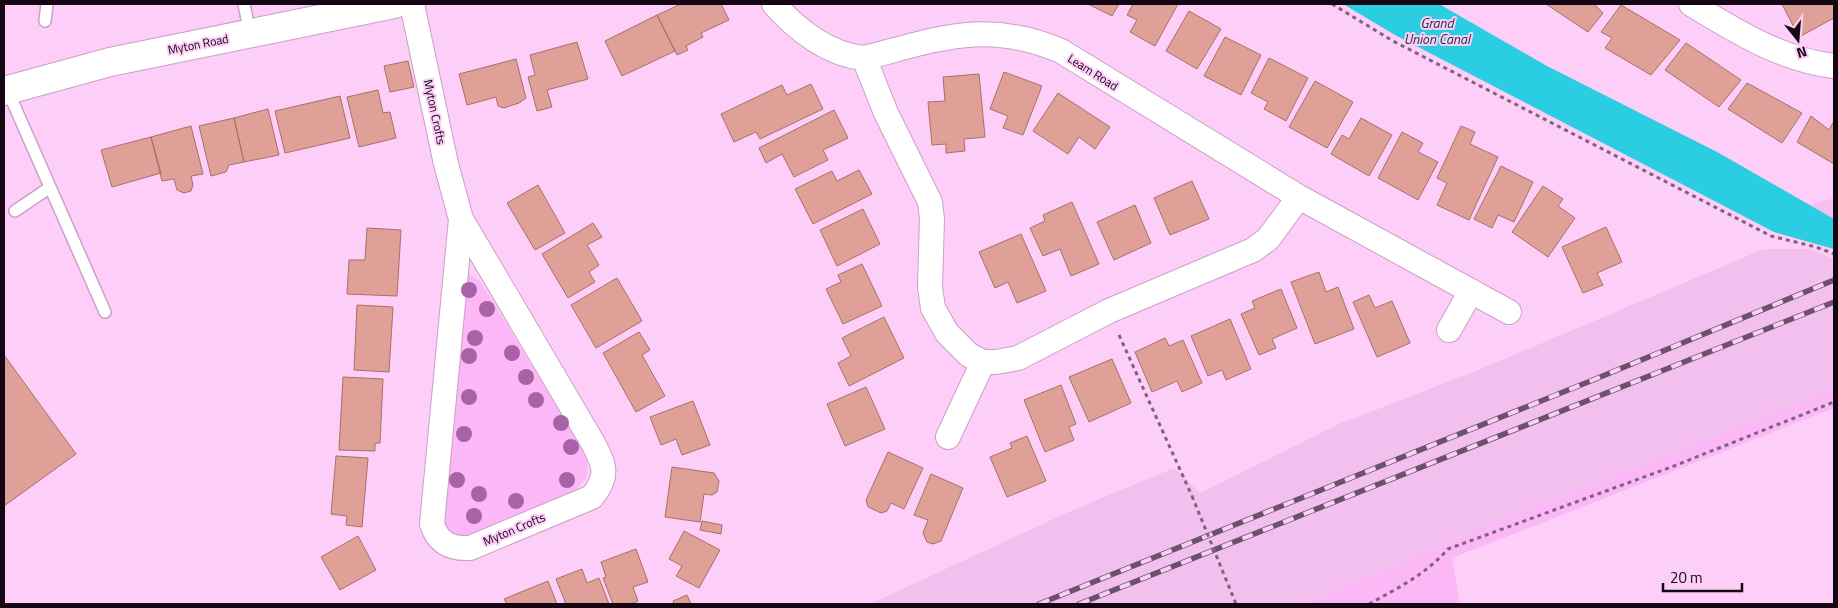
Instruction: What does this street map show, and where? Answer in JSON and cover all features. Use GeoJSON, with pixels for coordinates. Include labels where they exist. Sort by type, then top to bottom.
{"type":"FeatureCollection","features":[{"type":"Feature","properties":{"kind":"main road","name":"Myton Road"},"geometry":{"type":"LineString","coordinates":[[6,90],[110,62],[394,4]]}},
{"type":"Feature","properties":{"kind":"street","name":"Myton Crofts"},"geometry":{"type":"LineString","coordinates":[[412,4],[446,164],[461,219],[593,443],[601,458],[604,472],[601,485],[592,497],[470,548],[456,548],[445,544],[435,535],[432,524],[456,244],[461,219]]}},
{"type":"Feature","properties":{"kind":"street","name":"Leam Road"},"geometry":{"type":"LineString","coordinates":[[774,4],[784,15],[819,42],[839,53],[864,58],[968,34],[1018,36],[1039,42],[1060,52],[1299,198],[1509,312]]}},
{"type":"Feature","properties":{"kind":"street"},"geometry":{"type":"LineString","coordinates":[[1692,4],[1766,46],[1797,58],[1834,66]]}},
{"type":"Feature","properties":{"kind":"street"},"geometry":{"type":"LineString","coordinates":[[864,58],[886,113],[930,202],[932,219],[930,287],[933,308],[947,333],[969,355],[983,362],[1018,358],[1109,311],[1262,246],[1299,198]]}},
{"type":"Feature","properties":{"kind":"street"},"geometry":{"type":"LineString","coordinates":[[1449,330],[1471,291]]}},
{"type":"Feature","properties":{"kind":"street"},"geometry":{"type":"LineString","coordinates":[[948,437],[983,362]]}},
{"type":"Feature","properties":{"kind":"lane"},"geometry":{"type":"LineString","coordinates":[[45,21],[47,4]]}},
{"type":"Feature","properties":{"kind":"lane"},"geometry":{"type":"LineString","coordinates":[[244,4],[250,34]]}},
{"type":"Feature","properties":{"kind":"lane"},"geometry":{"type":"LineString","coordinates":[[6,90],[105,312]]}},
{"type":"Feature","properties":{"kind":"lane"},"geometry":{"type":"LineString","coordinates":[[15,211],[49,188]]}},
{"type":"Feature","properties":{"kind":"path"},"geometry":{"type":"LineString","coordinates":[[1332,4],[1394,41],[1771,236],[1816,247],[1834,254]]}},
{"type":"Feature","properties":{"kind":"path"},"geometry":{"type":"LineString","coordinates":[[1109,311],[1192,496],[1236,604]]}},
{"type":"Feature","properties":{"kind":"path"},"geometry":{"type":"LineString","coordinates":[[1369,604],[1406,584],[1448,549],[1674,466],[1834,402]]}},
{"type":"Feature","properties":{"kind":"shaded area"},"geometry":{"type":"Polygon","coordinates":[[[1834,198],[1834,219],[1810,205],[1834,198]]]}},
{"type":"Feature","properties":{"kind":"shaded area"},"geometry":{"type":"Polygon","coordinates":[[[1764,249],[1810,249],[1834,259],[1834,390],[1462,537],[1305,604],[870,604],[1073,510],[1174,468],[1200,493],[1339,424],[1476,371],[1764,249]]]}},
{"type":"Feature","properties":{"kind":"shaded area"},"geometry":{"type":"Polygon","coordinates":[[[466,273],[480,281],[587,456],[587,476],[573,493],[470,538],[453,533],[443,525],[466,273]]]}},
{"type":"Feature","properties":{"kind":"shaded area"},"geometry":{"type":"Polygon","coordinates":[[[1834,390],[1834,408],[1452,558],[1460,604],[1305,604],[1462,537],[1834,390]]]}},
{"type":"Feature","properties":{"kind":"water","name":"Grand Union Canal"},"geometry":{"type":"Polygon","coordinates":[[[1343,4],[1439,4],[1547,66],[1719,153],[1834,219],[1834,249],[1774,232],[1395,35],[1343,4]]]}},
{"type":"Feature","properties":{"kind":"building"},"geometry":{"type":"Polygon","coordinates":[[[681,4],[721,4],[729,20],[701,33],[703,37],[686,46],[688,50],[677,55],[657,15],[681,4]]]}},
{"type":"Feature","properties":{"kind":"building"},"geometry":{"type":"Polygon","coordinates":[[[1088,4],[1119,4],[1112,16],[1088,4]]]}},
{"type":"Feature","properties":{"kind":"building"},"geometry":{"type":"Polygon","coordinates":[[[1133,4],[1178,4],[1155,46],[1130,32],[1137,20],[1127,15],[1133,4]]]}},
{"type":"Feature","properties":{"kind":"building"},"geometry":{"type":"Polygon","coordinates":[[[1546,4],[1594,4],[1603,13],[1588,32],[1546,4]]]}},
{"type":"Feature","properties":{"kind":"building"},"geometry":{"type":"Polygon","coordinates":[[[1782,4],[1834,4],[1834,18],[1799,37],[1782,4]]]}},
{"type":"Feature","properties":{"kind":"building"},"geometry":{"type":"Polygon","coordinates":[[[1621,5],[1680,40],[1651,75],[1605,48],[1612,38],[1601,32],[1621,5]]]}},
{"type":"Feature","properties":{"kind":"building"},"geometry":{"type":"Polygon","coordinates":[[[1189,11],[1221,29],[1197,69],[1166,51],[1189,11]]]}},
{"type":"Feature","properties":{"kind":"building"},"geometry":{"type":"Polygon","coordinates":[[[657,15],[675,51],[622,76],[605,41],[657,15]]]}},
{"type":"Feature","properties":{"kind":"building"},"geometry":{"type":"Polygon","coordinates":[[[1225,37],[1261,55],[1241,95],[1204,76],[1225,37]]]}},
{"type":"Feature","properties":{"kind":"building"},"geometry":{"type":"Polygon","coordinates":[[[577,42],[588,79],[547,90],[552,107],[537,111],[528,77],[535,75],[530,55],[577,42]]]}},
{"type":"Feature","properties":{"kind":"building"},"geometry":{"type":"Polygon","coordinates":[[[1686,43],[1741,80],[1719,107],[1665,70],[1686,43]]]}},
{"type":"Feature","properties":{"kind":"building"},"geometry":{"type":"Polygon","coordinates":[[[1269,58],[1308,78],[1286,121],[1264,109],[1268,102],[1251,93],[1269,58]]]}},
{"type":"Feature","properties":{"kind":"building"},"geometry":{"type":"Polygon","coordinates":[[[516,59],[526,98],[519,103],[504,108],[498,106],[496,97],[467,105],[459,74],[516,59]]]}},
{"type":"Feature","properties":{"kind":"building"},"geometry":{"type":"Polygon","coordinates":[[[408,61],[414,87],[390,92],[384,66],[408,61]]]}},
{"type":"Feature","properties":{"kind":"building"},"geometry":{"type":"Polygon","coordinates":[[[1004,72],[1042,86],[1023,135],[1003,128],[1008,116],[990,109],[1004,72]]]}},
{"type":"Feature","properties":{"kind":"building"},"geometry":{"type":"Polygon","coordinates":[[[979,74],[985,137],[964,139],[965,151],[946,153],[946,144],[932,145],[928,102],[945,101],[943,77],[979,74]]]}},
{"type":"Feature","properties":{"kind":"building"},"geometry":{"type":"Polygon","coordinates":[[[1315,81],[1353,102],[1327,148],[1289,127],[1315,81]]]}},
{"type":"Feature","properties":{"kind":"building"},"geometry":{"type":"Polygon","coordinates":[[[1747,83],[1802,113],[1782,143],[1728,109],[1747,83]]]}},
{"type":"Feature","properties":{"kind":"building"},"geometry":{"type":"Polygon","coordinates":[[[811,84],[823,109],[760,139],[756,132],[734,142],[721,114],[782,85],[787,95],[811,84]]]}},
{"type":"Feature","properties":{"kind":"building"},"geometry":{"type":"Polygon","coordinates":[[[378,90],[383,113],[390,112],[396,138],[359,147],[347,97],[378,90]]]}},
{"type":"Feature","properties":{"kind":"building"},"geometry":{"type":"Polygon","coordinates":[[[1058,93],[1110,127],[1095,149],[1079,137],[1068,154],[1033,131],[1058,93]]]}},
{"type":"Feature","properties":{"kind":"building"},"geometry":{"type":"Polygon","coordinates":[[[340,96],[350,138],[285,153],[275,111],[340,96]]]}},
{"type":"Feature","properties":{"kind":"building"},"geometry":{"type":"Polygon","coordinates":[[[268,109],[279,155],[244,162],[234,118],[268,109]]]}},
{"type":"Feature","properties":{"kind":"building"},"geometry":{"type":"Polygon","coordinates":[[[834,110],[848,138],[823,150],[828,160],[794,177],[782,154],[766,163],[759,148],[834,110]]]}},
{"type":"Feature","properties":{"kind":"building"},"geometry":{"type":"Polygon","coordinates":[[[1811,116],[1829,130],[1834,121],[1834,164],[1797,142],[1811,116]]]}},
{"type":"Feature","properties":{"kind":"building"},"geometry":{"type":"Polygon","coordinates":[[[234,118],[244,162],[229,165],[226,172],[211,176],[199,126],[234,118]]]}},
{"type":"Feature","properties":{"kind":"building"},"geometry":{"type":"Polygon","coordinates":[[[1361,118],[1392,135],[1369,176],[1331,154],[1342,135],[1349,139],[1361,118]]]}},
{"type":"Feature","properties":{"kind":"building"},"geometry":{"type":"Polygon","coordinates":[[[191,126],[203,174],[191,176],[193,185],[191,191],[184,193],[177,190],[174,179],[162,181],[151,137],[191,126]]]}},
{"type":"Feature","properties":{"kind":"building"},"geometry":{"type":"Polygon","coordinates":[[[1461,126],[1475,132],[1470,144],[1498,157],[1469,220],[1437,205],[1447,183],[1437,178],[1461,126]]]}},
{"type":"Feature","properties":{"kind":"building"},"geometry":{"type":"Polygon","coordinates":[[[1402,132],[1423,143],[1418,152],[1438,162],[1418,200],[1378,178],[1402,132]]]}},
{"type":"Feature","properties":{"kind":"building"},"geometry":{"type":"Polygon","coordinates":[[[151,137],[161,173],[112,187],[101,150],[151,137]]]}},
{"type":"Feature","properties":{"kind":"building"},"geometry":{"type":"Polygon","coordinates":[[[1501,166],[1533,182],[1514,222],[1498,215],[1492,228],[1474,219],[1501,166]]]}},
{"type":"Feature","properties":{"kind":"building"},"geometry":{"type":"Polygon","coordinates":[[[859,170],[872,194],[813,224],[795,189],[832,171],[837,181],[859,170]]]}},
{"type":"Feature","properties":{"kind":"building"},"geometry":{"type":"Polygon","coordinates":[[[1192,181],[1209,219],[1170,235],[1154,198],[1192,181]]]}},
{"type":"Feature","properties":{"kind":"building"},"geometry":{"type":"Polygon","coordinates":[[[538,185],[565,233],[535,250],[507,203],[538,185]]]}},
{"type":"Feature","properties":{"kind":"building"},"geometry":{"type":"Polygon","coordinates":[[[1543,186],[1563,199],[1558,206],[1575,218],[1548,257],[1512,232],[1543,186]]]}},
{"type":"Feature","properties":{"kind":"building"},"geometry":{"type":"Polygon","coordinates":[[[1072,202],[1099,264],[1071,276],[1060,249],[1043,256],[1030,228],[1045,221],[1043,215],[1072,202]]]}},
{"type":"Feature","properties":{"kind":"building"},"geometry":{"type":"Polygon","coordinates":[[[1135,205],[1151,243],[1114,260],[1097,222],[1135,205]]]}},
{"type":"Feature","properties":{"kind":"building"},"geometry":{"type":"Polygon","coordinates":[[[863,209],[880,244],[837,266],[820,230],[863,209]]]}},
{"type":"Feature","properties":{"kind":"building"},"geometry":{"type":"Polygon","coordinates":[[[593,223],[602,237],[587,245],[599,265],[589,272],[595,282],[568,298],[542,254],[593,223]]]}},
{"type":"Feature","properties":{"kind":"building"},"geometry":{"type":"Polygon","coordinates":[[[1606,227],[1622,262],[1597,273],[1603,285],[1583,293],[1562,247],[1606,227]]]}},
{"type":"Feature","properties":{"kind":"building"},"geometry":{"type":"Polygon","coordinates":[[[367,228],[401,230],[397,296],[347,294],[349,260],[365,260],[367,228]]]}},
{"type":"Feature","properties":{"kind":"building"},"geometry":{"type":"Polygon","coordinates":[[[1021,234],[1046,291],[1017,303],[1008,282],[995,288],[979,252],[1021,234]]]}},
{"type":"Feature","properties":{"kind":"building"},"geometry":{"type":"Polygon","coordinates":[[[862,264],[882,306],[843,324],[826,289],[841,282],[838,275],[862,264]]]}},
{"type":"Feature","properties":{"kind":"building"},"geometry":{"type":"Polygon","coordinates":[[[1319,272],[1326,292],[1338,287],[1354,329],[1315,344],[1291,282],[1319,272]]]}},
{"type":"Feature","properties":{"kind":"building"},"geometry":{"type":"Polygon","coordinates":[[[617,278],[642,321],[596,348],[571,305],[617,278]]]}},
{"type":"Feature","properties":{"kind":"building"},"geometry":{"type":"Polygon","coordinates":[[[1281,289],[1297,328],[1272,339],[1276,348],[1259,355],[1241,314],[1255,308],[1252,301],[1281,289]]]}},
{"type":"Feature","properties":{"kind":"building"},"geometry":{"type":"Polygon","coordinates":[[[1369,295],[1375,308],[1392,301],[1410,343],[1377,357],[1353,302],[1369,295]]]}},
{"type":"Feature","properties":{"kind":"building"},"geometry":{"type":"Polygon","coordinates":[[[357,305],[393,307],[389,372],[354,370],[357,305]]]}},
{"type":"Feature","properties":{"kind":"building"},"geometry":{"type":"Polygon","coordinates":[[[884,317],[904,358],[849,386],[838,363],[851,356],[842,338],[884,317]]]}},
{"type":"Feature","properties":{"kind":"building"},"geometry":{"type":"Polygon","coordinates":[[[1230,319],[1251,369],[1226,380],[1222,370],[1208,376],[1191,336],[1230,319]]]}},
{"type":"Feature","properties":{"kind":"building"},"geometry":{"type":"Polygon","coordinates":[[[639,332],[650,350],[642,355],[665,396],[636,412],[603,353],[639,332]]]}},
{"type":"Feature","properties":{"kind":"building"},"geometry":{"type":"Polygon","coordinates":[[[1165,338],[1169,346],[1183,340],[1202,383],[1182,392],[1177,381],[1152,392],[1135,352],[1165,338]]]}},
{"type":"Feature","properties":{"kind":"building"},"geometry":{"type":"Polygon","coordinates":[[[4,355],[76,454],[4,506],[4,355]]]}},
{"type":"Feature","properties":{"kind":"building"},"geometry":{"type":"Polygon","coordinates":[[[1112,359],[1131,403],[1089,422],[1069,377],[1112,359]]]}},
{"type":"Feature","properties":{"kind":"building"},"geometry":{"type":"Polygon","coordinates":[[[343,377],[383,379],[380,443],[375,443],[375,451],[339,450],[343,377]]]}},
{"type":"Feature","properties":{"kind":"building"},"geometry":{"type":"Polygon","coordinates":[[[1061,385],[1076,424],[1069,427],[1074,440],[1045,452],[1024,400],[1061,385]]]}},
{"type":"Feature","properties":{"kind":"building"},"geometry":{"type":"Polygon","coordinates":[[[866,387],[885,429],[845,446],[827,404],[866,387]]]}},
{"type":"Feature","properties":{"kind":"building"},"geometry":{"type":"Polygon","coordinates":[[[693,401],[710,445],[682,455],[676,439],[661,445],[650,417],[693,401]]]}},
{"type":"Feature","properties":{"kind":"building"},"geometry":{"type":"Polygon","coordinates":[[[1027,436],[1046,481],[1007,497],[990,457],[1012,448],[1010,443],[1027,436]]]}},
{"type":"Feature","properties":{"kind":"building"},"geometry":{"type":"Polygon","coordinates":[[[888,452],[923,468],[904,509],[891,503],[887,511],[881,513],[868,507],[866,500],[888,452]]]}},
{"type":"Feature","properties":{"kind":"building"},"geometry":{"type":"Polygon","coordinates":[[[336,456],[368,458],[362,527],[346,525],[347,516],[331,514],[336,456]]]}},
{"type":"Feature","properties":{"kind":"building"},"geometry":{"type":"Polygon","coordinates":[[[672,467],[714,473],[719,481],[717,492],[712,495],[704,494],[700,522],[665,517],[672,467]]]}},
{"type":"Feature","properties":{"kind":"building"},"geometry":{"type":"Polygon","coordinates":[[[931,474],[963,488],[941,541],[933,544],[927,542],[923,533],[928,520],[914,515],[931,474]]]}},
{"type":"Feature","properties":{"kind":"building"},"geometry":{"type":"Polygon","coordinates":[[[702,521],[722,525],[721,534],[700,530],[702,521]]]}},
{"type":"Feature","properties":{"kind":"building"},"geometry":{"type":"Polygon","coordinates":[[[684,531],[720,550],[699,588],[676,576],[682,566],[669,559],[684,531]]]}},
{"type":"Feature","properties":{"kind":"building"},"geometry":{"type":"Polygon","coordinates":[[[358,536],[376,570],[340,590],[321,557],[358,536]]]}},
{"type":"Feature","properties":{"kind":"building"},"geometry":{"type":"Polygon","coordinates":[[[636,549],[648,582],[633,587],[638,601],[630,604],[613,604],[603,578],[606,577],[601,562],[636,549]]]}},
{"type":"Feature","properties":{"kind":"building"},"geometry":{"type":"Polygon","coordinates":[[[582,569],[587,583],[599,578],[609,604],[566,604],[556,579],[582,569]]]}},
{"type":"Feature","properties":{"kind":"building"},"geometry":{"type":"Polygon","coordinates":[[[548,581],[557,604],[507,604],[504,599],[548,581]]]}},
{"type":"Feature","properties":{"kind":"building"},"geometry":{"type":"Polygon","coordinates":[[[687,595],[691,604],[674,604],[673,601],[687,595]]]}},
{"type":"Feature","properties":{"kind":"railway"},"geometry":{"type":"LineString","coordinates":[[1039,604],[1593,380],[1834,280]]}},
{"type":"Feature","properties":{"kind":"railway"},"geometry":{"type":"LineString","coordinates":[[1079,604],[1834,302]]}}]}
